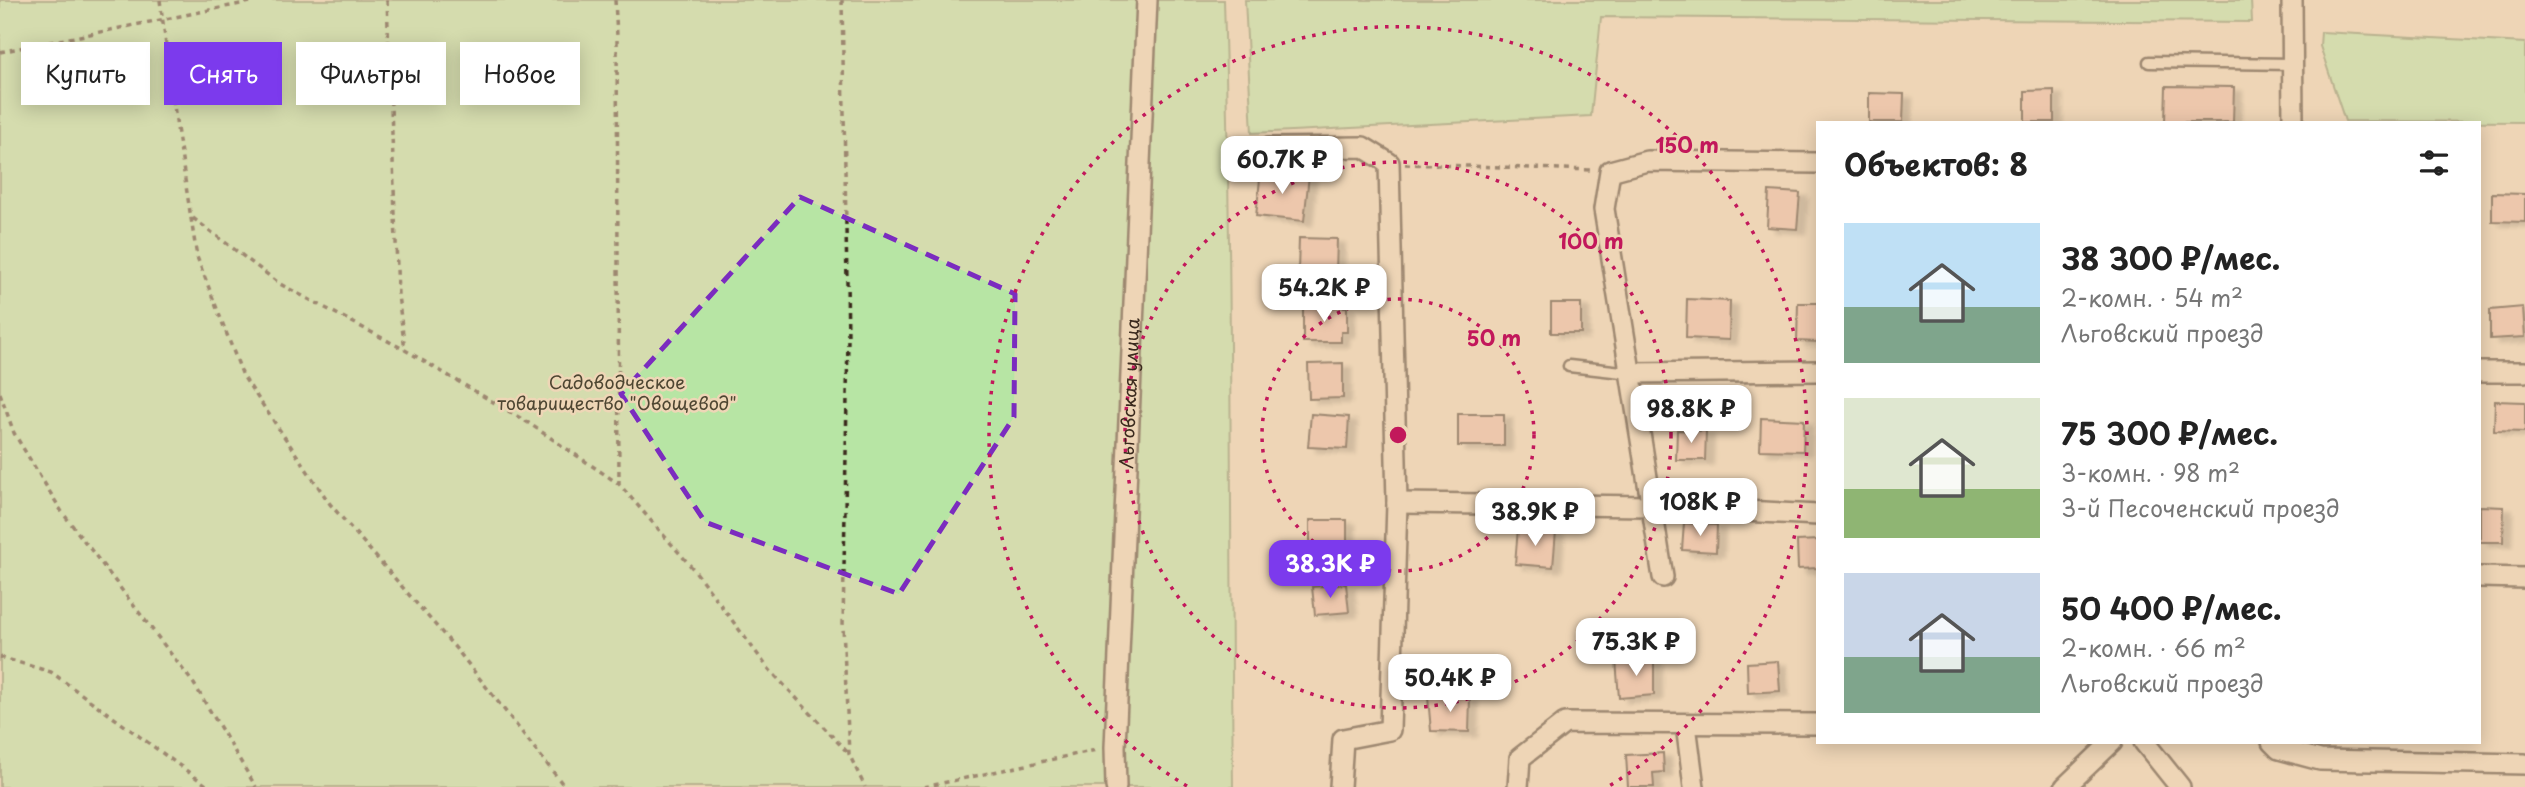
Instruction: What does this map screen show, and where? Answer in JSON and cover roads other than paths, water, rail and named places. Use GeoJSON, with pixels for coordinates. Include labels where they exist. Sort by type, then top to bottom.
{"type":"FeatureCollection","features":[{"type":"Feature","properties":{"kind":"street","name":"Льговская улица"},"geometry":{"type":"LineString","coordinates":[[1116,787],[1115,747],[1147,0]]}},
{"type":"Feature","properties":{"kind":"street"},"geometry":{"type":"LineString","coordinates":[[2292,0],[2293,121]]}},
{"type":"Feature","properties":{"kind":"street"},"geometry":{"type":"LineString","coordinates":[[1269,148],[1363,147],[1389,163],[1397,503],[1390,730],[1342,739],[1340,787]]}},
{"type":"Feature","properties":{"kind":"street"},"geometry":{"type":"LineString","coordinates":[[1663,578],[1604,209],[1610,171],[1647,161],[1816,163]]}},
{"type":"Feature","properties":{"kind":"street"},"geometry":{"type":"LineString","coordinates":[[1631,373],[1816,371]]}},
{"type":"Feature","properties":{"kind":"street"},"geometry":{"type":"LineString","coordinates":[[2481,372],[2525,372]]}},
{"type":"Feature","properties":{"kind":"street"},"geometry":{"type":"LineString","coordinates":[[1397,503],[1652,506],[1816,515]]}},
{"type":"Feature","properties":{"kind":"street"},"geometry":{"type":"LineString","coordinates":[[2481,577],[2525,578]]}},
{"type":"Feature","properties":{"kind":"street"},"geometry":{"type":"LineString","coordinates":[[1518,787],[1520,758],[1565,723],[1816,724]]}},
{"type":"Feature","properties":{"kind":"street"},"geometry":{"type":"LineString","coordinates":[[1686,725],[1694,787]]}},
{"type":"Feature","properties":{"kind":"street"},"geometry":{"type":"LineString","coordinates":[[2065,787],[2110,744]]}},
{"type":"Feature","properties":{"kind":"street"},"geometry":{"type":"LineString","coordinates":[[2146,744],[2180,787]]}},
{"type":"Feature","properties":{"kind":"street"},"geometry":{"type":"LineString","coordinates":[[2274,744],[2279,749],[2320,760],[2525,764]]}},
{"type":"Feature","properties":{"kind":"lane"},"geometry":{"type":"LineString","coordinates":[[2149,62],[2293,64]]}},
{"type":"Feature","properties":{"kind":"lane"},"geometry":{"type":"LineString","coordinates":[[1569,366],[1631,373]]}},
{"type":"Feature","properties":{"kind":"park label","name":"Садоводческое товарищество \"Овощевод\""},"geometry":{"type":"Point","coordinates":[617,393]}}]}
